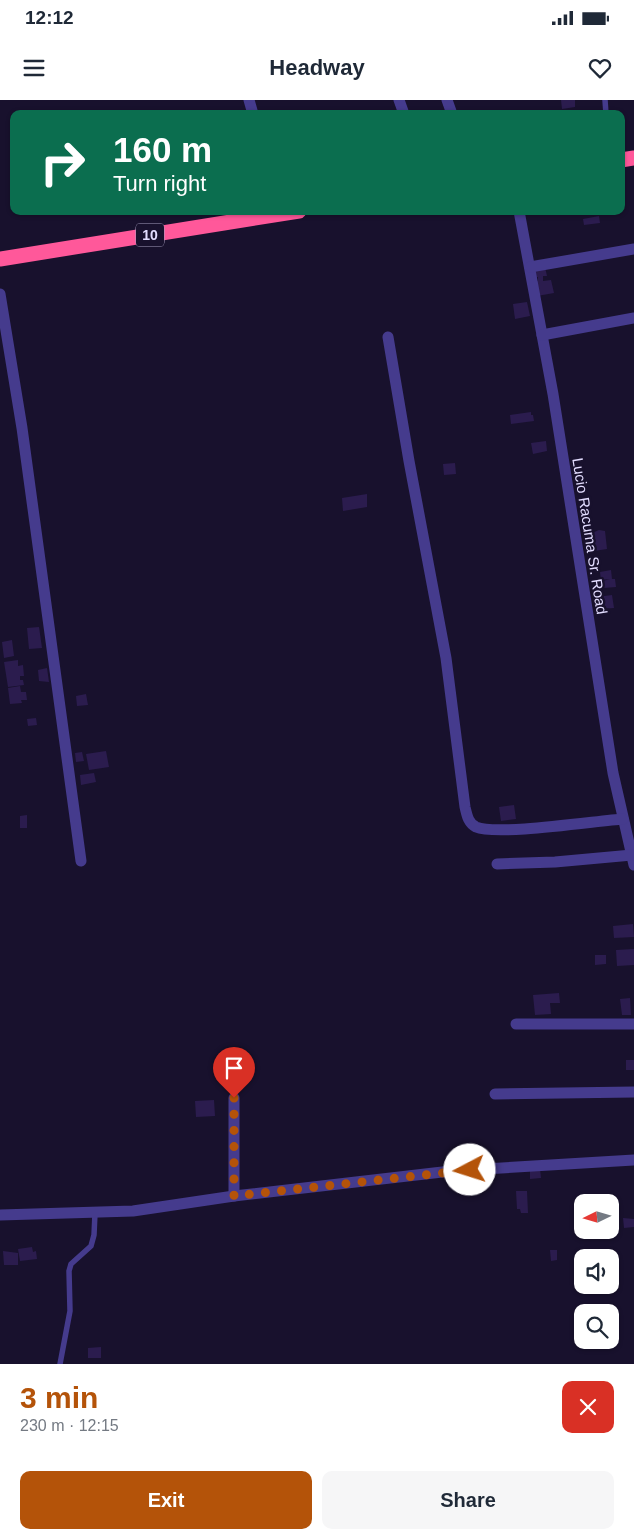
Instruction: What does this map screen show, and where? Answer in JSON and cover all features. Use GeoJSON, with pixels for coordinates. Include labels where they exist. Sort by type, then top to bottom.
{"type":"FeatureCollection","features":[{"type":"Feature","properties":{"kind":"highway","name":"10"},"geometry":{"type":"LineString","coordinates":[[0,258],[269,215]]}},
{"type":"Feature","properties":{"kind":"street","name":"Lucio Racuma Sr. Road"},"geometry":{"type":"LineString","coordinates":[[520,215],[542,335],[604,722],[633,860]]}},
{"type":"Feature","properties":{"kind":"street"},"geometry":{"type":"LineString","coordinates":[[530,267],[634,250]]}},
{"type":"Feature","properties":{"kind":"street"},"geometry":{"type":"LineString","coordinates":[[0,294],[22,428],[81,861]]}},
{"type":"Feature","properties":{"kind":"street"},"geometry":{"type":"LineString","coordinates":[[542,335],[634,318]]}},
{"type":"Feature","properties":{"kind":"street"},"geometry":{"type":"LineString","coordinates":[[388,337],[446,658],[465,807],[470,823],[477,827],[502,830],[623,819]]}},
{"type":"Feature","properties":{"kind":"street"},"geometry":{"type":"LineString","coordinates":[[497,864],[633,860]]}},
{"type":"Feature","properties":{"kind":"street"},"geometry":{"type":"LineString","coordinates":[[516,1024],[634,1024]]}},
{"type":"Feature","properties":{"kind":"street"},"geometry":{"type":"LineString","coordinates":[[495,1094],[633,1093]]}},
{"type":"Feature","properties":{"kind":"street"},"geometry":{"type":"LineString","coordinates":[[234,1098],[234,1196]]}},
{"type":"Feature","properties":{"kind":"street"},"geometry":{"type":"LineString","coordinates":[[0,1205],[5,1215],[133,1211],[234,1196],[451,1171],[634,1160]]}},
{"type":"Feature","properties":{"kind":"lane"},"geometry":{"type":"LineString","coordinates":[[60,1364],[70,1311],[69,1271],[71,1264],[91,1246],[94,1235],[95,1213]]}},
{"type":"Feature","properties":{"kind":"building"},"geometry":{"type":"Polygon","coordinates":[[[561,100],[575,100],[575,107],[562,109],[561,100]]]}},
{"type":"Feature","properties":{"kind":"building"},"geometry":{"type":"Polygon","coordinates":[[[599,216],[600,223],[584,225],[583,219],[599,216]]]}},
{"type":"Feature","properties":{"kind":"building"},"geometry":{"type":"Polygon","coordinates":[[[545,267],[547,276],[543,276],[543,281],[551,280],[554,293],[537,296],[535,282],[538,281],[538,277],[534,277],[533,269],[545,267]]]}},
{"type":"Feature","properties":{"kind":"building"},"geometry":{"type":"Polygon","coordinates":[[[527,302],[530,316],[515,319],[513,304],[527,302]]]}},
{"type":"Feature","properties":{"kind":"building"},"geometry":{"type":"Polygon","coordinates":[[[531,412],[534,421],[511,424],[510,415],[531,412]]]}},
{"type":"Feature","properties":{"kind":"building"},"geometry":{"type":"Polygon","coordinates":[[[546,441],[547,451],[533,454],[531,443],[546,441]]]}},
{"type":"Feature","properties":{"kind":"building"},"geometry":{"type":"Polygon","coordinates":[[[455,463],[456,474],[444,475],[443,464],[455,463]]]}},
{"type":"Feature","properties":{"kind":"building"},"geometry":{"type":"Polygon","coordinates":[[[367,494],[367,507],[343,511],[342,498],[367,494]]]}},
{"type":"Feature","properties":{"kind":"building"},"geometry":{"type":"Polygon","coordinates":[[[599,530],[605,531],[607,549],[594,551],[592,533],[599,530]]]}},
{"type":"Feature","properties":{"kind":"building"},"geometry":{"type":"Polygon","coordinates":[[[611,570],[612,579],[615,579],[616,587],[604,588],[603,581],[610,579],[601,580],[600,572],[611,570]]]}},
{"type":"Feature","properties":{"kind":"building"},"geometry":{"type":"Polygon","coordinates":[[[612,595],[614,608],[599,609],[597,597],[612,595]]]}},
{"type":"Feature","properties":{"kind":"building"},"geometry":{"type":"Polygon","coordinates":[[[39,627],[42,648],[29,649],[27,628],[39,627]]]}},
{"type":"Feature","properties":{"kind":"building"},"geometry":{"type":"Polygon","coordinates":[[[12,640],[14,656],[4,658],[2,642],[12,640]]]}},
{"type":"Feature","properties":{"kind":"building"},"geometry":{"type":"Polygon","coordinates":[[[18,660],[18,666],[23,665],[24,676],[20,676],[20,680],[23,680],[24,685],[8,687],[4,662],[18,660]]]}},
{"type":"Feature","properties":{"kind":"building"},"geometry":{"type":"Polygon","coordinates":[[[47,668],[49,682],[39,681],[38,670],[47,668]]]}},
{"type":"Feature","properties":{"kind":"building"},"geometry":{"type":"Polygon","coordinates":[[[20,686],[21,692],[26,692],[27,700],[21,700],[22,703],[10,704],[8,688],[20,686]]]}},
{"type":"Feature","properties":{"kind":"building"},"geometry":{"type":"Polygon","coordinates":[[[86,694],[88,705],[77,706],[76,696],[86,694]]]}},
{"type":"Feature","properties":{"kind":"building"},"geometry":{"type":"Polygon","coordinates":[[[36,718],[37,725],[28,726],[27,719],[36,718]]]}},
{"type":"Feature","properties":{"kind":"building"},"geometry":{"type":"Polygon","coordinates":[[[106,751],[109,767],[89,770],[86,754],[106,751]]]}},
{"type":"Feature","properties":{"kind":"building"},"geometry":{"type":"Polygon","coordinates":[[[82,752],[84,761],[76,762],[75,753],[82,752]]]}},
{"type":"Feature","properties":{"kind":"building"},"geometry":{"type":"Polygon","coordinates":[[[94,773],[96,782],[81,785],[80,775],[94,773]]]}},
{"type":"Feature","properties":{"kind":"building"},"geometry":{"type":"Polygon","coordinates":[[[514,805],[516,819],[501,821],[499,807],[514,805]]]}},
{"type":"Feature","properties":{"kind":"building"},"geometry":{"type":"Polygon","coordinates":[[[27,815],[27,828],[20,828],[20,816],[27,815]]]}},
{"type":"Feature","properties":{"kind":"building"},"geometry":{"type":"Polygon","coordinates":[[[633,924],[634,937],[614,938],[613,926],[633,924]]]}},
{"type":"Feature","properties":{"kind":"building"},"geometry":{"type":"Polygon","coordinates":[[[634,949],[634,965],[617,966],[616,950],[634,949]]]}},
{"type":"Feature","properties":{"kind":"building"},"geometry":{"type":"Polygon","coordinates":[[[595,955],[606,955],[606,964],[595,965],[595,955]]]}},
{"type":"Feature","properties":{"kind":"building"},"geometry":{"type":"Polygon","coordinates":[[[559,993],[560,1003],[550,1003],[551,1014],[535,1015],[533,995],[559,993]]]}},
{"type":"Feature","properties":{"kind":"building"},"geometry":{"type":"Polygon","coordinates":[[[630,998],[631,1015],[622,1015],[620,999],[630,998]]]}},
{"type":"Feature","properties":{"kind":"building"},"geometry":{"type":"Polygon","coordinates":[[[626,1060],[634,1060],[634,1070],[626,1070],[626,1060]]]}},
{"type":"Feature","properties":{"kind":"building"},"geometry":{"type":"Polygon","coordinates":[[[214,1100],[215,1116],[196,1117],[195,1101],[214,1100]]]}},
{"type":"Feature","properties":{"kind":"building"},"geometry":{"type":"Polygon","coordinates":[[[530,1169],[540,1169],[541,1178],[530,1179],[530,1169]]]}},
{"type":"Feature","properties":{"kind":"building"},"geometry":{"type":"Polygon","coordinates":[[[516,1191],[527,1191],[528,1213],[521,1213],[520,1209],[517,1209],[516,1191]]]}},
{"type":"Feature","properties":{"kind":"building"},"geometry":{"type":"Polygon","coordinates":[[[623,1218],[634,1219],[634,1227],[624,1228],[623,1218]]]}},
{"type":"Feature","properties":{"kind":"building"},"geometry":{"type":"Polygon","coordinates":[[[32,1247],[33,1252],[36,1251],[37,1259],[20,1261],[18,1249],[32,1247]]]}},
{"type":"Feature","properties":{"kind":"building"},"geometry":{"type":"Polygon","coordinates":[[[550,1250],[557,1250],[557,1260],[551,1261],[550,1250]]]}},
{"type":"Feature","properties":{"kind":"building"},"geometry":{"type":"Polygon","coordinates":[[[3,1251],[18,1253],[18,1265],[4,1265],[3,1251]]]}},
{"type":"Feature","properties":{"kind":"building"},"geometry":{"type":"Polygon","coordinates":[[[101,1347],[101,1358],[88,1358],[88,1348],[101,1347]]]}},
{"type":"Feature","properties":{"kind":"route"},"geometry":{"type":"LineString","coordinates":[[234,1098],[234,1196],[470,1170]]}}]}
